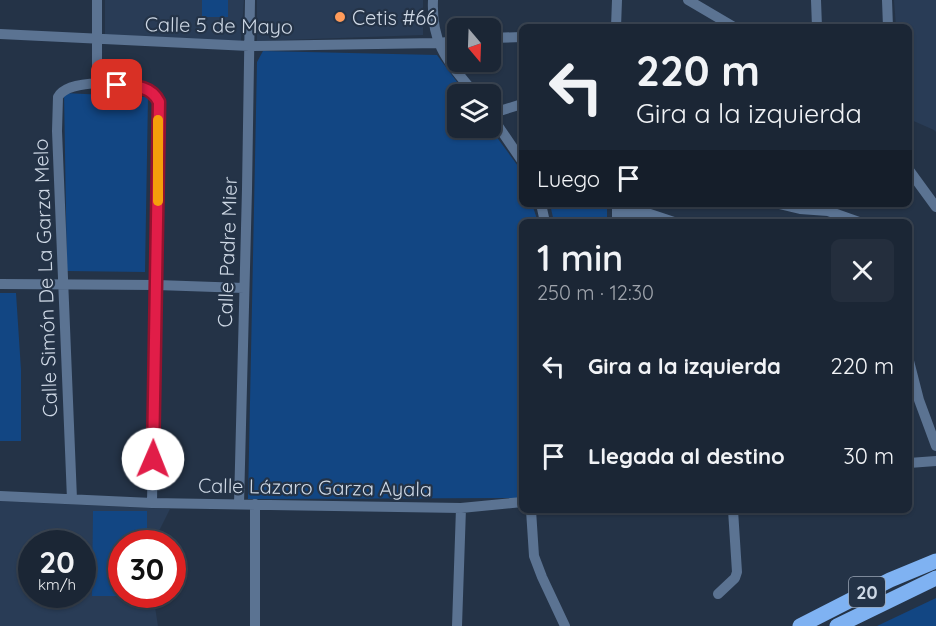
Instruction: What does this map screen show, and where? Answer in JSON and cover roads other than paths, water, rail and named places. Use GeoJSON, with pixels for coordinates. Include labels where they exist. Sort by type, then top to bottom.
{"type":"FeatureCollection","features":[{"type":"Feature","properties":{"kind":"main road","name":"20"},"geometry":{"type":"LineString","coordinates":[[800,626],[890,580],[936,561]]}},
{"type":"Feature","properties":{"kind":"main road","name":"20"},"geometry":{"type":"LineString","coordinates":[[837,626],[936,578]]}},
{"type":"Feature","properties":{"kind":"street"},"geometry":{"type":"LineString","coordinates":[[97,83],[98,0]]}},
{"type":"Feature","properties":{"kind":"street","name":"Calle Padre Mier"},"geometry":{"type":"LineString","coordinates":[[239,504],[248,189],[250,0]]}},
{"type":"Feature","properties":{"kind":"street"},"geometry":{"type":"LineString","coordinates":[[433,0],[433,27],[438,43],[468,84]]}},
{"type":"Feature","properties":{"kind":"street"},"geometry":{"type":"LineString","coordinates":[[616,24],[617,0]]}},
{"type":"Feature","properties":{"kind":"street"},"geometry":{"type":"LineString","coordinates":[[688,0],[729,24]]}},
{"type":"Feature","properties":{"kind":"street"},"geometry":{"type":"LineString","coordinates":[[816,0],[817,24]]}},
{"type":"Feature","properties":{"kind":"street"},"geometry":{"type":"LineString","coordinates":[[887,0],[888,24]]}},
{"type":"Feature","properties":{"kind":"street","name":"Calle 5 de Mayo"},"geometry":{"type":"LineString","coordinates":[[0,34],[249,46],[447,42]]}},
{"type":"Feature","properties":{"kind":"street"},"geometry":{"type":"LineString","coordinates":[[501,38],[519,37]]}},
{"type":"Feature","properties":{"kind":"street","name":"Calle Simón De La Garza Melo"},"geometry":{"type":"LineString","coordinates":[[72,499],[57,131],[58,98],[68,88],[97,83],[146,89],[154,94],[159,102],[152,503]]}},
{"type":"Feature","properties":{"kind":"street"},"geometry":{"type":"LineString","coordinates":[[501,111],[519,105]]}},
{"type":"Feature","properties":{"kind":"street"},"geometry":{"type":"LineString","coordinates":[[501,130],[519,157]]}},
{"type":"Feature","properties":{"kind":"street"},"geometry":{"type":"LineString","coordinates":[[912,174],[936,207]]}},
{"type":"Feature","properties":{"kind":"street"},"geometry":{"type":"LineString","coordinates":[[792,207],[828,212],[850,219]]}},
{"type":"Feature","properties":{"kind":"street"},"geometry":{"type":"LineString","coordinates":[[617,213],[644,212],[665,219]]}},
{"type":"Feature","properties":{"kind":"street"},"geometry":{"type":"LineString","coordinates":[[0,284],[64,283],[244,288]]}},
{"type":"Feature","properties":{"kind":"street"},"geometry":{"type":"LineString","coordinates":[[912,373],[919,400],[936,446]]}},
{"type":"Feature","properties":{"kind":"street"},"geometry":{"type":"LineString","coordinates":[[912,463],[936,461]]}},
{"type":"Feature","properties":{"kind":"street","name":"Calle Lázaro Garza Ayala"},"geometry":{"type":"LineString","coordinates":[[0,496],[152,503],[460,508],[519,502]]}},
{"type":"Feature","properties":{"kind":"street"},"geometry":{"type":"LineString","coordinates":[[255,504],[255,626]]}},
{"type":"Feature","properties":{"kind":"street"},"geometry":{"type":"LineString","coordinates":[[457,626],[460,508]]}},
{"type":"Feature","properties":{"kind":"street"},"geometry":{"type":"LineString","coordinates":[[531,513],[534,556],[565,626]]}},
{"type":"Feature","properties":{"kind":"street"},"geometry":{"type":"LineString","coordinates":[[718,594],[735,578],[737,572],[733,513]]}},
{"type":"Feature","properties":{"kind":"place","name":"Cetis #66"},"geometry":{"type":"Point","coordinates":[340,17]}}]}
